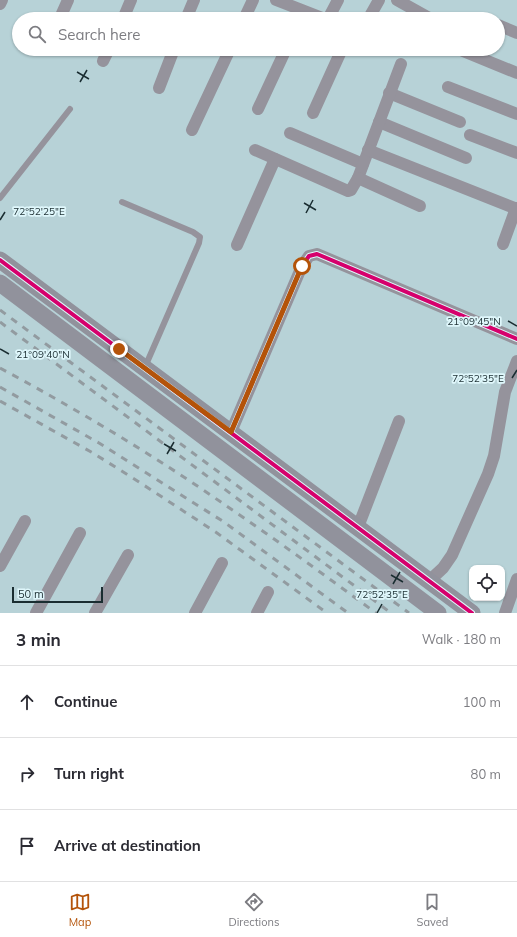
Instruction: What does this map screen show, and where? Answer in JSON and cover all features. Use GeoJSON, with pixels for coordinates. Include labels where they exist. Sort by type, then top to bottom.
{"type":"FeatureCollection","features":[{"type":"Feature","properties":{"kind":"street"},"geometry":{"type":"LineString","coordinates":[[0,4],[2,0]]}},
{"type":"Feature","properties":{"kind":"street"},"geometry":{"type":"LineString","coordinates":[[63,12],[68,0]]}},
{"type":"Feature","properties":{"kind":"street"},"geometry":{"type":"LineString","coordinates":[[126,12],[132,0]]}},
{"type":"Feature","properties":{"kind":"street"},"geometry":{"type":"LineString","coordinates":[[189,12],[194,0]]}},
{"type":"Feature","properties":{"kind":"street"},"geometry":{"type":"LineString","coordinates":[[247,12],[252,0]]}},
{"type":"Feature","properties":{"kind":"street"},"geometry":{"type":"LineString","coordinates":[[276,0],[293,3],[300,12]]}},
{"type":"Feature","properties":{"kind":"street"},"geometry":{"type":"LineString","coordinates":[[332,12],[338,0]]}},
{"type":"Feature","properties":{"kind":"street"},"geometry":{"type":"LineString","coordinates":[[372,12],[379,0]]}},
{"type":"Feature","properties":{"kind":"street"},"geometry":{"type":"LineString","coordinates":[[397,0],[419,5]]}},
{"type":"Feature","properties":{"kind":"street"},"geometry":{"type":"LineString","coordinates":[[505,28],[517,33]]}},
{"type":"Feature","properties":{"kind":"street"},"geometry":{"type":"LineString","coordinates":[[103,61],[106,56]]}},
{"type":"Feature","properties":{"kind":"street"},"geometry":{"type":"LineString","coordinates":[[159,88],[171,56]]}},
{"type":"Feature","properties":{"kind":"street"},"geometry":{"type":"LineString","coordinates":[[192,130],[227,56]]}},
{"type":"Feature","properties":{"kind":"street"},"geometry":{"type":"LineString","coordinates":[[258,109],[283,56]]}},
{"type":"Feature","properties":{"kind":"street"},"geometry":{"type":"LineString","coordinates":[[313,113],[339,56]]}},
{"type":"Feature","properties":{"kind":"street"},"geometry":{"type":"LineString","coordinates":[[475,56],[517,73]]}},
{"type":"Feature","properties":{"kind":"street"},"geometry":{"type":"LineString","coordinates":[[255,150],[348,191],[353,188],[358,178],[401,64]]}},
{"type":"Feature","properties":{"kind":"street"},"geometry":{"type":"LineString","coordinates":[[448,87],[517,114]]}},
{"type":"Feature","properties":{"kind":"street"},"geometry":{"type":"LineString","coordinates":[[390,93],[460,122]]}},
{"type":"Feature","properties":{"kind":"street"},"geometry":{"type":"LineString","coordinates":[[379,122],[466,158]]}},
{"type":"Feature","properties":{"kind":"street"},"geometry":{"type":"LineString","coordinates":[[290,132],[363,164]]}},
{"type":"Feature","properties":{"kind":"street"},"geometry":{"type":"LineString","coordinates":[[470,135],[517,153]]}},
{"type":"Feature","properties":{"kind":"street"},"geometry":{"type":"LineString","coordinates":[[368,150],[516,209],[503,244]]}},
{"type":"Feature","properties":{"kind":"street"},"geometry":{"type":"LineString","coordinates":[[238,245],[275,159]]}},
{"type":"Feature","properties":{"kind":"street"},"geometry":{"type":"LineString","coordinates":[[358,178],[420,206]]}},
{"type":"Feature","properties":{"kind":"street"},"geometry":{"type":"LineString","coordinates":[[231,432],[302,266],[309,256],[317,254],[517,339]]}},
{"type":"Feature","properties":{"kind":"street"},"geometry":{"type":"LineString","coordinates":[[0,260],[472,613]]}},
{"type":"Feature","properties":{"kind":"street"},"geometry":{"type":"LineString","coordinates":[[0,283],[438,613]]}},
{"type":"Feature","properties":{"kind":"street"},"geometry":{"type":"LineString","coordinates":[[429,581],[443,568],[452,555],[488,474],[494,456],[506,392],[517,361]]}},
{"type":"Feature","properties":{"kind":"street"},"geometry":{"type":"LineString","coordinates":[[124,376],[139,364]]}},
{"type":"Feature","properties":{"kind":"street"},"geometry":{"type":"LineString","coordinates":[[358,528],[399,421]]}},
{"type":"Feature","properties":{"kind":"street"},"geometry":{"type":"LineString","coordinates":[[319,523],[331,508]]}},
{"type":"Feature","properties":{"kind":"street"},"geometry":{"type":"LineString","coordinates":[[0,566],[25,521]]}},
{"type":"Feature","properties":{"kind":"street"},"geometry":{"type":"LineString","coordinates":[[36,613],[80,532]]}},
{"type":"Feature","properties":{"kind":"street"},"geometry":{"type":"LineString","coordinates":[[99,612],[128,555]]}},
{"type":"Feature","properties":{"kind":"street"},"geometry":{"type":"LineString","coordinates":[[194,613],[222,563]]}},
{"type":"Feature","properties":{"kind":"street"},"geometry":{"type":"LineString","coordinates":[[505,613],[517,579]]}},
{"type":"Feature","properties":{"kind":"street"},"geometry":{"type":"LineString","coordinates":[[257,613],[268,592]]}},
{"type":"Feature","properties":{"kind":"lane"},"geometry":{"type":"LineString","coordinates":[[0,198],[70,109]]}},
{"type":"Feature","properties":{"kind":"lane"},"geometry":{"type":"LineString","coordinates":[[122,202],[193,232],[200,237],[199,243],[139,364]]}},
{"type":"Feature","properties":{"kind":"railway"},"geometry":{"type":"LineString","coordinates":[[0,310],[409,613]]}},
{"type":"Feature","properties":{"kind":"railway"},"geometry":{"type":"LineString","coordinates":[[0,322],[391,613]]}},
{"type":"Feature","properties":{"kind":"railway"},"geometry":{"type":"LineString","coordinates":[[0,368],[87,417],[173,470],[265,533],[376,613]]}},
{"type":"Feature","properties":{"kind":"railway"},"geometry":{"type":"LineString","coordinates":[[0,387],[99,443],[224,522],[348,613]]}},
{"type":"Feature","properties":{"kind":"railway"},"geometry":{"type":"LineString","coordinates":[[0,401],[93,453],[139,482],[217,533],[327,613]]}},
{"type":"Feature","properties":{"kind":"cycle path"},"geometry":{"type":"LineString","coordinates":[[231,432],[302,266],[309,256],[317,254],[517,339]]}},
{"type":"Feature","properties":{"kind":"cycle path"},"geometry":{"type":"LineString","coordinates":[[0,260],[472,613]]}},
{"type":"Feature","properties":{"kind":"route"},"geometry":{"type":"LineString","coordinates":[[119,349],[231,432],[302,266]]}}]}
